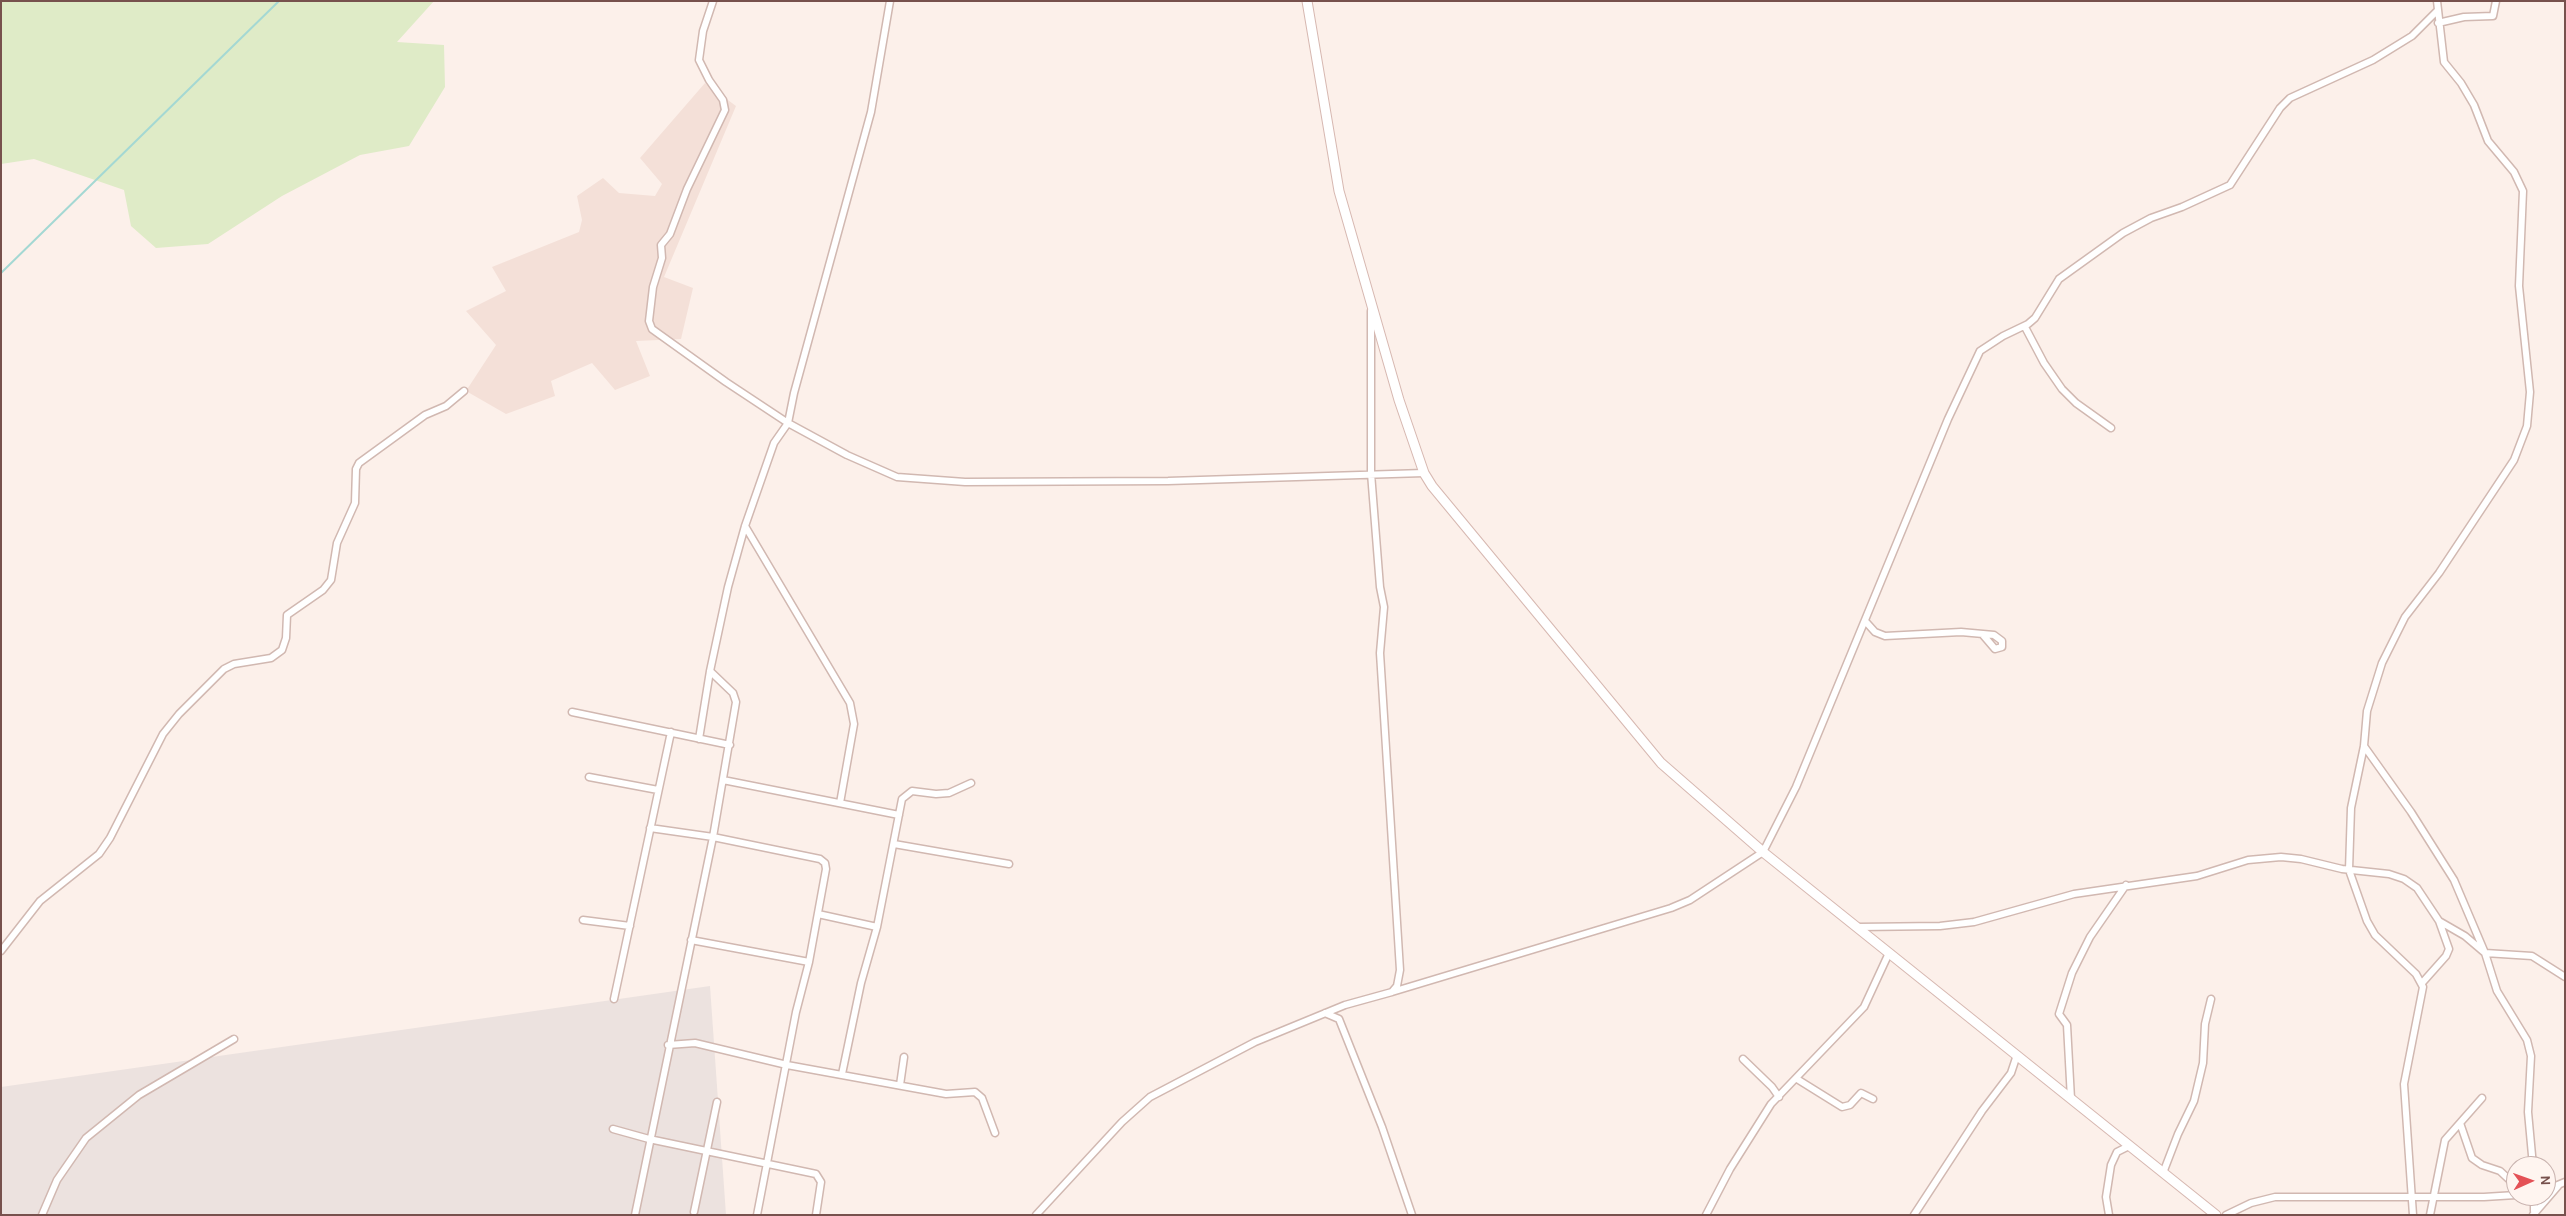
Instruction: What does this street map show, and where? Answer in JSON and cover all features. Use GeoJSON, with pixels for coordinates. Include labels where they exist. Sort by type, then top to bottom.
{"type":"FeatureCollection","features":[{"type":"Feature","properties":{"kind":"street"},"geometry":{"type":"LineString","coordinates":[[714,1],[703,31],[699,60],[709,80],[723,100],[725,110],[687,189],[670,234],[661,245],[662,258],[650,305],[650,325],[726,382],[788,423],[846,456],[898,477],[965,482],[1168,481],[1424,472]]}},
{"type":"Feature","properties":{"kind":"street"},"geometry":{"type":"LineString","coordinates":[[699,738],[710,671],[728,588],[745,526],[774,443],[788,423],[794,393],[871,112],[890,1]]}},
{"type":"Feature","properties":{"kind":"street"},"geometry":{"type":"LineString","coordinates":[[1307,1],[1339,190],[1399,400],[1424,472],[1450,509],[1645,746],[1763,852],[2216,1215]]}},
{"type":"Feature","properties":{"kind":"street"},"geometry":{"type":"LineString","coordinates":[[2412,1215],[2404,1084],[2423,997],[2422,983],[2372,930],[2349,870],[2351,808],[2364,746],[2369,702],[2382,663],[2405,618],[2440,574],[2514,460],[2524,435],[2528,416],[2529,379],[2518,277],[2523,190],[2514,172],[2488,141],[2474,106],[2461,83],[2444,62],[2438,23],[2437,1]]}},
{"type":"Feature","properties":{"kind":"street"},"geometry":{"type":"LineString","coordinates":[[2438,23],[2464,17],[2493,16],[2496,1]]}},
{"type":"Feature","properties":{"kind":"street"},"geometry":{"type":"LineString","coordinates":[[1036,1215],[1122,1122],[1150,1097],[1255,1042],[1344,1005],[1670,908],[1690,900],[1763,852],[1796,787],[1976,356],[1985,346],[2025,327],[2035,318],[2060,279],[2120,234],[2151,218],[2230,186],[2280,108],[2290,98],[2373,60],[2412,36],[2437,11]]}},
{"type":"Feature","properties":{"kind":"street"},"geometry":{"type":"LineString","coordinates":[[1371,299],[1371,473],[1380,587],[1384,607],[1381,662],[1400,970],[1397,986],[1392,992]]}},
{"type":"Feature","properties":{"kind":"street"},"geometry":{"type":"LineString","coordinates":[[2025,327],[2044,363],[2062,389],[2076,403],[2111,428]]}},
{"type":"Feature","properties":{"kind":"street"},"geometry":{"type":"LineString","coordinates":[[1,951],[40,901],[99,854],[110,838],[163,734],[179,714],[224,669],[234,664],[271,658],[282,650],[286,638],[287,615],[323,590],[331,580],[337,543],[355,503],[356,469],[359,463],[425,415],[446,406],[464,390]]}},
{"type":"Feature","properties":{"kind":"street"},"geometry":{"type":"LineString","coordinates":[[745,526],[850,703],[854,724],[840,803]]}},
{"type":"Feature","properties":{"kind":"street"},"geometry":{"type":"LineString","coordinates":[[1866,622],[1875,632],[1885,636],[1961,632],[1983,635]]}},
{"type":"Feature","properties":{"kind":"street"},"geometry":{"type":"LineString","coordinates":[[635,1215],[668,1044],[713,836],[736,702],[733,693],[710,671]]}},
{"type":"Feature","properties":{"kind":"street"},"geometry":{"type":"LineString","coordinates":[[572,712],[730,745]]}},
{"type":"Feature","properties":{"kind":"street"},"geometry":{"type":"LineString","coordinates":[[614,999],[670,732]]}},
{"type":"Feature","properties":{"kind":"street"},"geometry":{"type":"LineString","coordinates":[[2364,746],[2407,806],[2454,880],[2485,953],[2497,991],[2530,1047],[2528,1112],[2533,1156]]}},
{"type":"Feature","properties":{"kind":"street"},"geometry":{"type":"LineString","coordinates":[[589,778],[658,790]]}},
{"type":"Feature","properties":{"kind":"street"},"geometry":{"type":"LineString","coordinates":[[723,780],[899,815]]}},
{"type":"Feature","properties":{"kind":"street"},"geometry":{"type":"LineString","coordinates":[[842,1074],[861,983],[877,927],[902,799],[907,794],[919,791],[936,794],[948,793],[970,783]]}},
{"type":"Feature","properties":{"kind":"street"},"geometry":{"type":"LineString","coordinates":[[650,828],[713,836],[820,860],[825,863],[826,869],[809,962],[796,1012],[757,1215]]}},
{"type":"Feature","properties":{"kind":"street"},"geometry":{"type":"LineString","coordinates":[[894,844],[1009,864]]}},
{"type":"Feature","properties":{"kind":"street"},"geometry":{"type":"LineString","coordinates":[[1858,927],[1940,926],[1974,922],[2074,894],[2197,876],[2254,859],[2301,859],[2349,870],[2380,872],[2404,879],[2423,895],[2439,921],[2448,945],[2448,953],[2422,983]]}},
{"type":"Feature","properties":{"kind":"street"},"geometry":{"type":"LineString","coordinates":[[2070,1099],[2066,1025],[2059,1014],[2072,973],[2090,937],[2126,885]]}},
{"type":"Feature","properties":{"kind":"street"},"geometry":{"type":"LineString","coordinates":[[818,914],[877,927]]}},
{"type":"Feature","properties":{"kind":"street"},"geometry":{"type":"LineString","coordinates":[[582,920],[630,926]]}},
{"type":"Feature","properties":{"kind":"street"},"geometry":{"type":"LineString","coordinates":[[2439,921],[2466,936],[2485,953],[2532,956],[2565,977]]}},
{"type":"Feature","properties":{"kind":"street"},"geometry":{"type":"LineString","coordinates":[[691,940],[809,962]]}},
{"type":"Feature","properties":{"kind":"street"},"geometry":{"type":"LineString","coordinates":[[1706,1215],[1745,1144],[1779,1097],[1864,1007],[1889,952]]}},
{"type":"Feature","properties":{"kind":"street"},"geometry":{"type":"LineString","coordinates":[[2163,1173],[2194,1100],[2203,1063],[2205,1024],[2210,998]]}},
{"type":"Feature","properties":{"kind":"street"},"geometry":{"type":"LineString","coordinates":[[1344,1005],[1339,1019],[1382,1127],[1412,1215]]}},
{"type":"Feature","properties":{"kind":"street"},"geometry":{"type":"LineString","coordinates":[[1325,1013],[1339,1019]]}},
{"type":"Feature","properties":{"kind":"street"},"geometry":{"type":"LineString","coordinates":[[42,1215],[57,1180],[86,1138],[139,1095],[234,1039]]}},
{"type":"Feature","properties":{"kind":"street"},"geometry":{"type":"LineString","coordinates":[[668,1044],[695,1043],[787,1065],[946,1094],[975,1092],[982,1098],[995,1133]]}},
{"type":"Feature","properties":{"kind":"street"},"geometry":{"type":"LineString","coordinates":[[1914,1215],[1982,1111],[2011,1074],[2017,1055]]}},
{"type":"Feature","properties":{"kind":"street"},"geometry":{"type":"LineString","coordinates":[[900,1085],[904,1057]]}},
{"type":"Feature","properties":{"kind":"street"},"geometry":{"type":"LineString","coordinates":[[1743,1059],[1772,1087],[1779,1097]]}},
{"type":"Feature","properties":{"kind":"street"},"geometry":{"type":"LineString","coordinates":[[1797,1079],[1842,1107],[1850,1105],[1861,1093],[1873,1099]]}},
{"type":"Feature","properties":{"kind":"street"},"geometry":{"type":"LineString","coordinates":[[2430,1215],[2445,1140],[2482,1098]]}},
{"type":"Feature","properties":{"kind":"street"},"geometry":{"type":"LineString","coordinates":[[694,1212],[717,1102]]}},
{"type":"Feature","properties":{"kind":"street"},"geometry":{"type":"LineString","coordinates":[[2460,1123],[2472,1158],[2482,1165],[2500,1171],[2506,1177]]}},
{"type":"Feature","properties":{"kind":"street"},"geometry":{"type":"LineString","coordinates":[[613,1129],[649,1139],[816,1174],[820,1177],[821,1188],[816,1215]]}},
{"type":"Feature","properties":{"kind":"street"},"geometry":{"type":"LineString","coordinates":[[2109,1215],[2106,1197],[2111,1165],[2117,1152],[2129,1146]]}},
{"type":"Feature","properties":{"kind":"street"},"geometry":{"type":"LineString","coordinates":[[2534,1210],[2558,1186],[2565,1182]]}},
{"type":"Feature","properties":{"kind":"street"},"geometry":{"type":"LineString","coordinates":[[2226,1215],[2251,1203],[2275,1196],[2506,1194]]}},
{"type":"Feature","properties":{"kind":"shaded area"},"geometry":{"type":"Polygon","coordinates":[[[705,83],[736,106],[664,277],[693,288],[681,339],[636,341],[650,376],[615,390],[592,363],[551,381],[555,396],[506,414],[466,391],[496,345],[466,311],[506,291],[492,267],[579,232],[582,220],[577,196],[603,178],[619,193],[655,196],[662,184],[640,158],[705,83]]]}},
{"type":"Feature","properties":{"kind":"shaded area"},"geometry":{"type":"Polygon","coordinates":[[[710,986],[726,1215],[1,1215],[1,1087],[710,986]]]}},
{"type":"Feature","properties":{"kind":"green space"},"geometry":{"type":"Polygon","coordinates":[[[1,1],[434,1],[397,42],[444,45],[445,87],[409,146],[360,155],[282,196],[208,244],[156,248],[131,226],[124,190],[34,159],[1,164],[1,1]]]}},
{"type":"Feature","properties":{"kind":"waterway"},"geometry":{"type":"LineString","coordinates":[[1,273],[279,1]]}}]}
